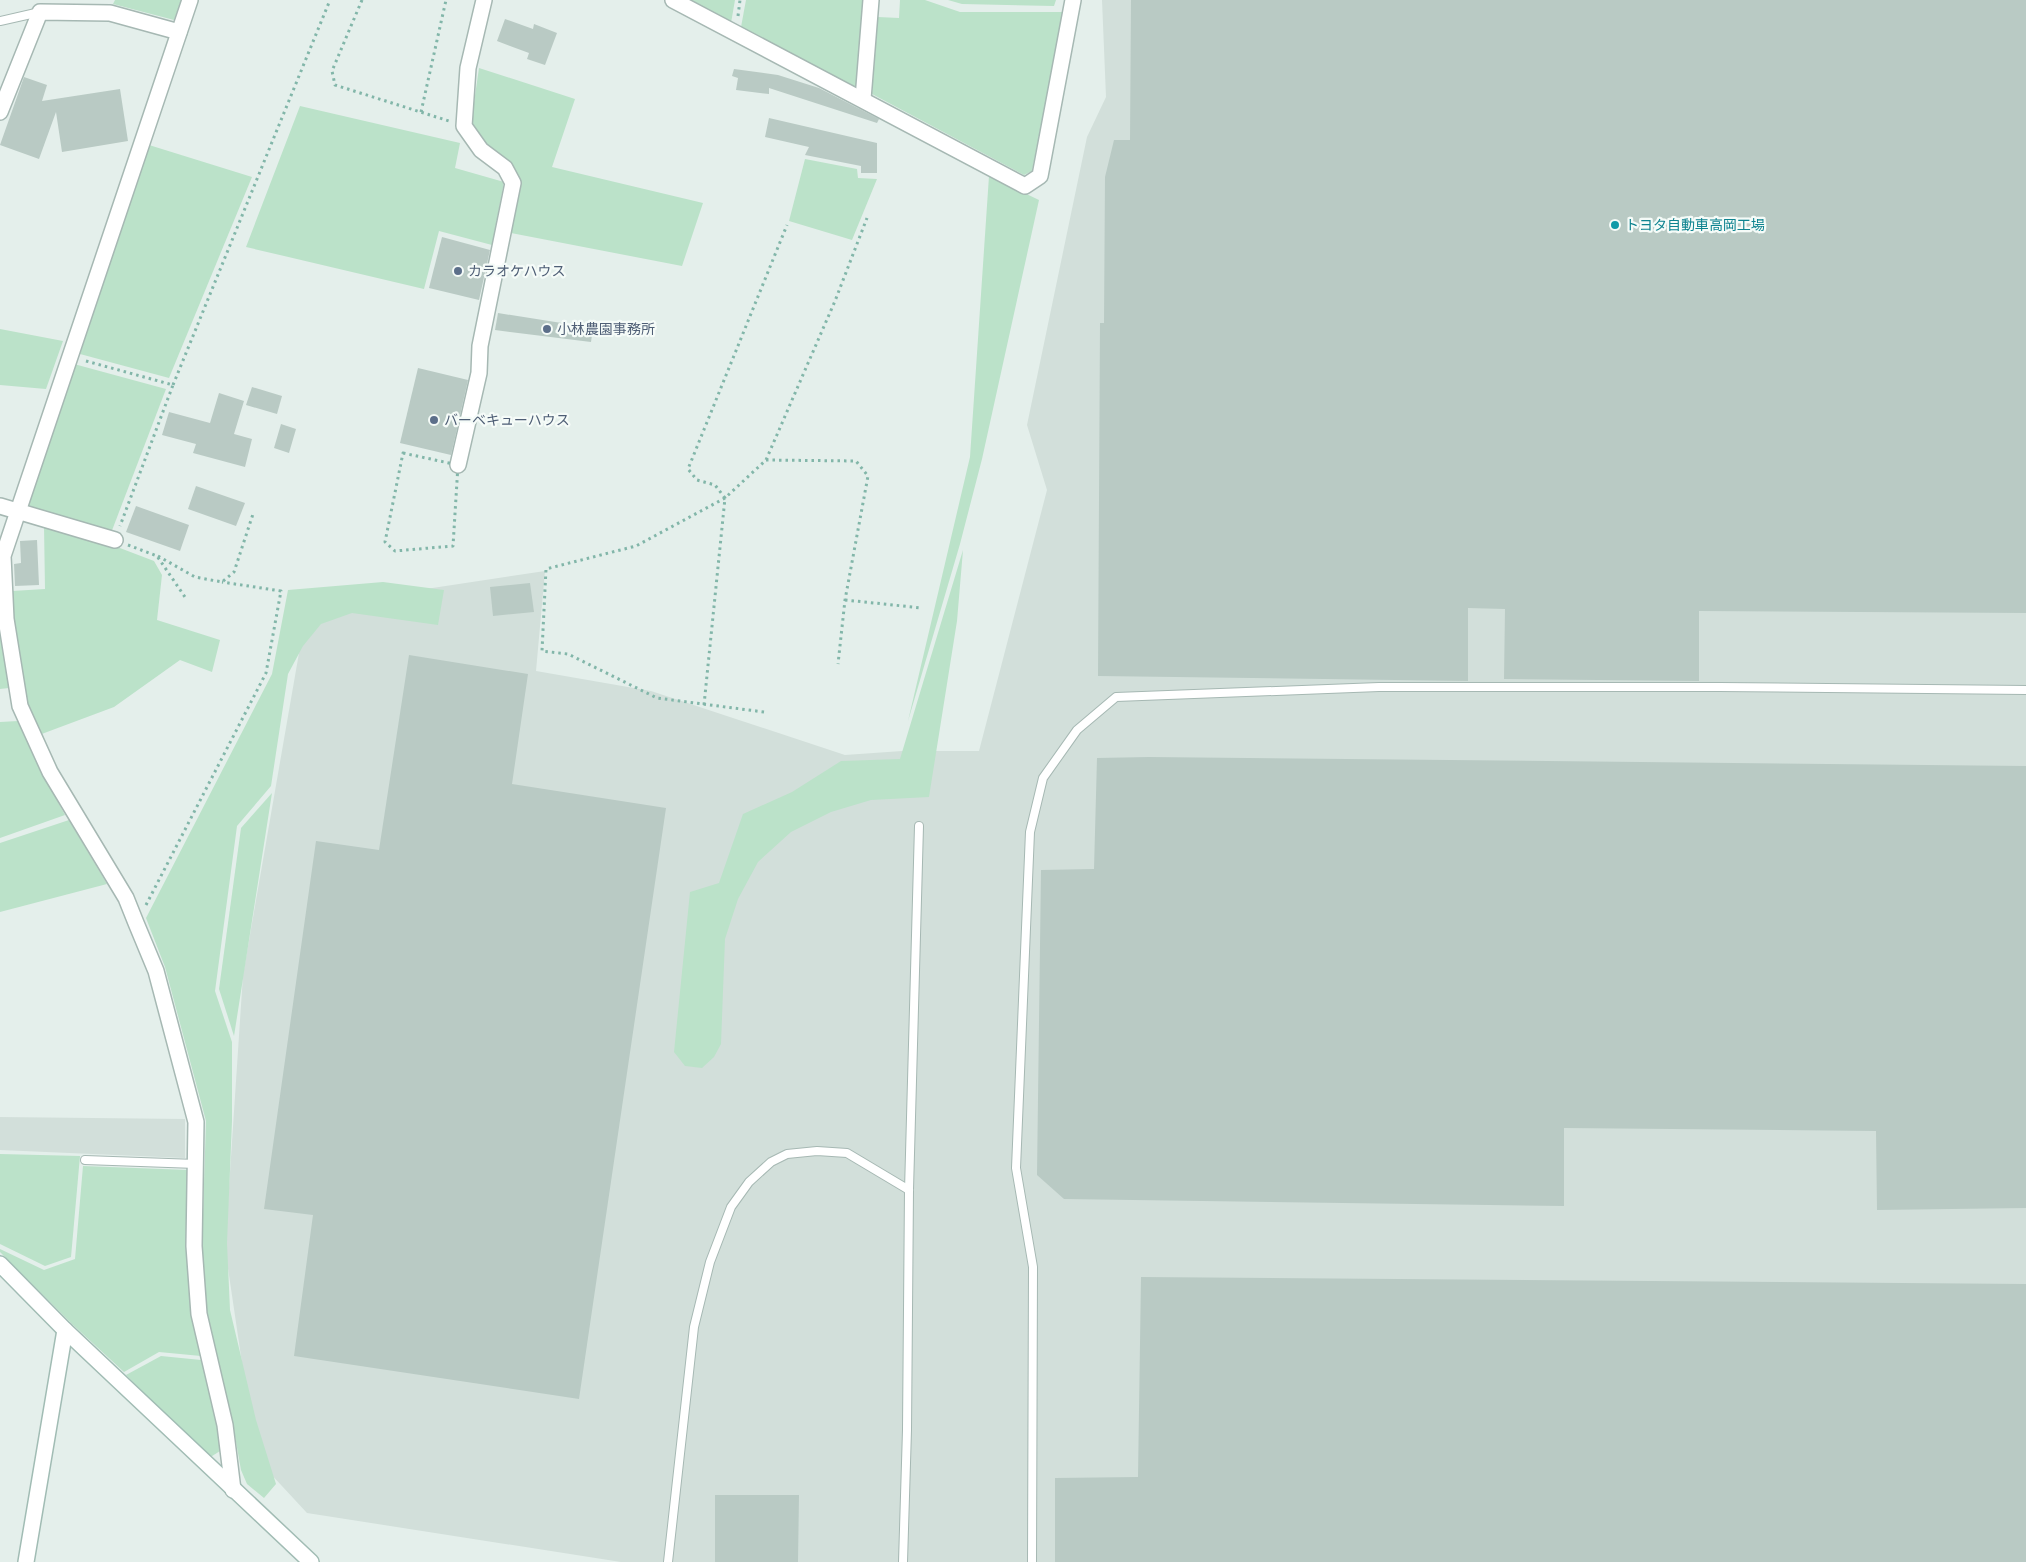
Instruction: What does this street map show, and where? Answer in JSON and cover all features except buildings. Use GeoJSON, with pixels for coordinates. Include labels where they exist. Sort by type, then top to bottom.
{"type":"FeatureCollection","features":[{"type":"Feature","properties":{"kind":"street"},"geometry":{"type":"LineString","coordinates":[[190,0],[3,556],[6,619],[20,706],[50,772],[126,898],[156,971],[196,1122],[194,1246],[199,1314],[225,1425],[233,1490]]}},
{"type":"Feature","properties":{"kind":"street"},"geometry":{"type":"LineString","coordinates":[[458,465],[479,372],[480,346],[512,183],[505,168],[481,150],[464,126],[468,68],[484,0]]}},
{"type":"Feature","properties":{"kind":"street"},"geometry":{"type":"LineString","coordinates":[[673,0],[1025,186],[1040,176],[1073,0]]}},
{"type":"Feature","properties":{"kind":"street"},"geometry":{"type":"LineString","coordinates":[[863,100],[871,0]]}},
{"type":"Feature","properties":{"kind":"street"},"geometry":{"type":"LineString","coordinates":[[0,112],[40,12],[110,13],[179,32]]}},
{"type":"Feature","properties":{"kind":"street"},"geometry":{"type":"LineString","coordinates":[[0,506],[115,540]]}},
{"type":"Feature","properties":{"kind":"street"},"geometry":{"type":"LineString","coordinates":[[0,1264],[65,1330],[311,1562]]}},
{"type":"Feature","properties":{"kind":"street"},"geometry":{"type":"LineString","coordinates":[[26,1562],[65,1330]]}},
{"type":"Feature","properties":{"kind":"lane"},"geometry":{"type":"LineString","coordinates":[[0,21],[40,12]]}},
{"type":"Feature","properties":{"kind":"lane"},"geometry":{"type":"LineString","coordinates":[[1032,1562],[1033,1267],[1016,1168],[1030,832],[1043,778],[1077,730],[1116,697],[1379,687],[1719,687],[2026,690]]}},
{"type":"Feature","properties":{"kind":"lane"},"geometry":{"type":"LineString","coordinates":[[903,1562],[907,1430],[909,1190],[919,826]]}},
{"type":"Feature","properties":{"kind":"lane"},"geometry":{"type":"LineString","coordinates":[[668,1562],[694,1327],[710,1262],[731,1207],[749,1182],[771,1162],[787,1154],[817,1151],[847,1153],[909,1190]]}},
{"type":"Feature","properties":{"kind":"lane"},"geometry":{"type":"LineString","coordinates":[[85,1160],[196,1164]]}},
{"type":"Feature","properties":{"kind":"path"},"geometry":{"type":"LineString","coordinates":[[136,923],[266,673],[281,591],[195,577],[158,556],[115,540],[173,385],[260,176],[330,0]]}},
{"type":"Feature","properties":{"kind":"path"},"geometry":{"type":"LineString","coordinates":[[362,0],[332,71],[335,85],[464,126]]}},
{"type":"Feature","properties":{"kind":"path"},"geometry":{"type":"LineString","coordinates":[[421,112],[446,0]]}},
{"type":"Feature","properties":{"kind":"path"},"geometry":{"type":"LineString","coordinates":[[764,712],[657,698],[568,654],[542,651],[546,569],[636,546],[725,498],[766,460],[835,301],[867,218]]}},
{"type":"Feature","properties":{"kind":"path"},"geometry":{"type":"LineString","coordinates":[[704,705],[725,498],[715,486],[697,480],[688,469],[787,225]]}},
{"type":"Feature","properties":{"kind":"path"},"geometry":{"type":"LineString","coordinates":[[70,356],[173,385]]}},
{"type":"Feature","properties":{"kind":"path"},"geometry":{"type":"LineString","coordinates":[[403,453],[458,465],[454,546],[395,551],[385,542],[403,453]]}},
{"type":"Feature","properties":{"kind":"path"},"geometry":{"type":"LineString","coordinates":[[766,460],[856,461],[868,476],[845,600],[838,664]]}},
{"type":"Feature","properties":{"kind":"path"},"geometry":{"type":"LineString","coordinates":[[222,582],[234,572],[253,514]]}},
{"type":"Feature","properties":{"kind":"path"},"geometry":{"type":"LineString","coordinates":[[158,556],[187,600]]}},
{"type":"Feature","properties":{"kind":"path"},"geometry":{"type":"LineString","coordinates":[[845,600],[922,608]]}},
{"type":"Feature","properties":{"kind":"shaded area"},"geometry":{"type":"Polygon","coordinates":[[[1102,0],[2026,0],[2026,1562],[621,1562],[307,1513],[256,1458],[225,1248],[243,975],[307,607],[545,571],[536,671],[651,691],[845,755],[902,751],[979,751],[1047,490],[1027,425],[1087,137],[1106,97],[1102,0]]]}},
{"type":"Feature","properties":{"kind":"shaded area"},"geometry":{"type":"Polygon","coordinates":[[[0,1117],[185,1119],[185,1158],[0,1150],[0,1117]]]}},
{"type":"Feature","properties":{"kind":"green space"},"geometry":{"type":"Polygon","coordinates":[[[115,0],[181,0],[174,20],[113,4],[115,0]]]}},
{"type":"Feature","properties":{"kind":"green space"},"geometry":{"type":"Polygon","coordinates":[[[686,0],[735,0],[731,23],[686,0]]]}},
{"type":"Feature","properties":{"kind":"green space"},"geometry":{"type":"Polygon","coordinates":[[[746,0],[864,0],[857,89],[741,27],[746,0]]]}},
{"type":"Feature","properties":{"kind":"green space"},"geometry":{"type":"Polygon","coordinates":[[[900,0],[925,0],[960,12],[1063,12],[1032,171],[1024,175],[872,94],[878,17],[899,18],[900,0]]]}},
{"type":"Feature","properties":{"kind":"green space"},"geometry":{"type":"Polygon","coordinates":[[[948,0],[1056,0],[1054,6],[962,4],[948,0]]]}},
{"type":"Feature","properties":{"kind":"green space"},"geometry":{"type":"Polygon","coordinates":[[[479,68],[575,99],[552,167],[703,203],[682,266],[511,233],[521,184],[510,162],[485,145],[471,123],[479,68]]]}},
{"type":"Feature","properties":{"kind":"green space"},"geometry":{"type":"Polygon","coordinates":[[[300,106],[460,143],[455,168],[504,182],[492,245],[439,231],[424,289],[246,247],[300,106]]]}},
{"type":"Feature","properties":{"kind":"green space"},"geometry":{"type":"Polygon","coordinates":[[[149,145],[252,177],[169,378],[80,354],[149,145]]]}},
{"type":"Feature","properties":{"kind":"green space"},"geometry":{"type":"Polygon","coordinates":[[[805,159],[857,169],[858,178],[877,179],[852,240],[789,221],[805,159]]]}},
{"type":"Feature","properties":{"kind":"green space"},"geometry":{"type":"Polygon","coordinates":[[[989,176],[1039,200],[982,459],[960,544],[908,721],[970,457],[989,176]]]}},
{"type":"Feature","properties":{"kind":"green space"},"geometry":{"type":"Polygon","coordinates":[[[0,329],[63,341],[46,389],[0,385],[0,329]]]}},
{"type":"Feature","properties":{"kind":"green space"},"geometry":{"type":"Polygon","coordinates":[[[74,364],[166,389],[111,533],[24,506],[74,364]]]}},
{"type":"Feature","properties":{"kind":"green space"},"geometry":{"type":"Polygon","coordinates":[[[44,526],[112,545],[154,561],[162,575],[157,620],[220,640],[212,672],[180,660],[114,707],[39,735],[26,705],[12,618],[12,591],[45,589],[44,526]]]}},
{"type":"Feature","properties":{"kind":"green space"},"geometry":{"type":"Polygon","coordinates":[[[963,550],[957,621],[929,797],[871,800],[831,812],[791,832],[758,862],[738,899],[725,939],[721,1044],[714,1057],[702,1068],[685,1066],[674,1052],[690,892],[719,883],[743,814],[792,792],[841,761],[900,759],[963,550]]]}},
{"type":"Feature","properties":{"kind":"green space"},"geometry":{"type":"Polygon","coordinates":[[[383,582],[444,590],[438,625],[352,613],[321,624],[303,646],[288,674],[271,786],[237,826],[215,991],[232,1042],[232,1121],[227,1243],[230,1310],[256,1420],[276,1484],[264,1498],[247,1484],[241,1470],[233,1425],[207,1311],[202,1246],[206,1121],[165,967],[146,918],[272,674],[288,590],[383,582]]]}},
{"type":"Feature","properties":{"kind":"green space"},"geometry":{"type":"Polygon","coordinates":[[[0,630],[9,688],[0,689],[0,630]]]}},
{"type":"Feature","properties":{"kind":"green space"},"geometry":{"type":"Polygon","coordinates":[[[18,721],[41,771],[65,815],[0,838],[0,722],[18,721]]]}},
{"type":"Feature","properties":{"kind":"green space"},"geometry":{"type":"Polygon","coordinates":[[[272,793],[234,1036],[219,989],[241,828],[272,793]]]}},
{"type":"Feature","properties":{"kind":"green space"},"geometry":{"type":"Polygon","coordinates":[[[69,820],[107,884],[0,912],[0,843],[69,820]]]}},
{"type":"Feature","properties":{"kind":"green space"},"geometry":{"type":"Polygon","coordinates":[[[0,1154],[80,1156],[71,1257],[45,1266],[0,1244],[0,1154]]]}},
{"type":"Feature","properties":{"kind":"green space"},"geometry":{"type":"Polygon","coordinates":[[[83,1166],[189,1170],[188,1245],[192,1316],[201,1356],[159,1352],[124,1372],[71,1323],[0,1252],[0,1249],[44,1270],[75,1259],[83,1166]]]}},
{"type":"Feature","properties":{"kind":"green space"},"geometry":{"type":"Polygon","coordinates":[[[161,1356],[201,1360],[219,1427],[220,1451],[209,1458],[126,1375],[161,1356]]]}},
{"type":"Feature","properties":{"kind":"place","name":"トヨタ自動車高岡工場"},"geometry":{"type":"Point","coordinates":[1615,225]}},
{"type":"Feature","properties":{"kind":"place","name":"カラオケハウス"},"geometry":{"type":"Point","coordinates":[458,271]}},
{"type":"Feature","properties":{"kind":"place","name":"小林農園事務所"},"geometry":{"type":"Point","coordinates":[547,329]}},
{"type":"Feature","properties":{"kind":"place","name":"バーベキューハウス"},"geometry":{"type":"Point","coordinates":[434,420]}}]}
